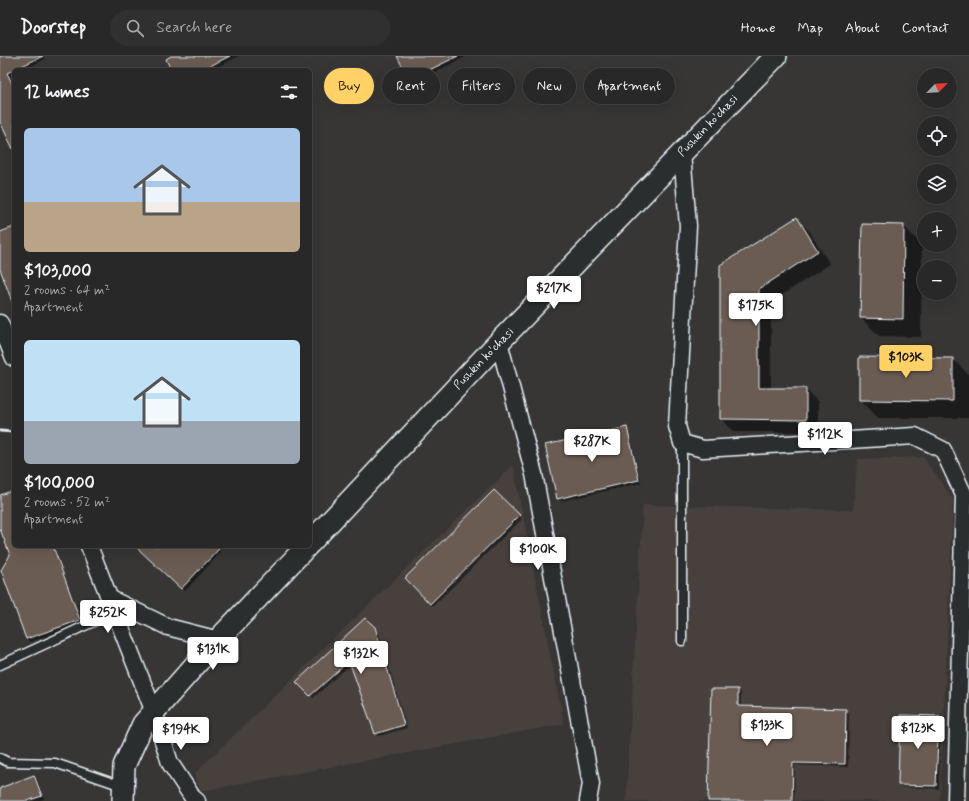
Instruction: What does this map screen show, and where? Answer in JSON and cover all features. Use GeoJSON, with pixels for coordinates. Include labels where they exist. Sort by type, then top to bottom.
{"type":"FeatureCollection","features":[{"type":"Feature","properties":{"kind":"street","name":"Pushkin ko'chasi"},"geometry":{"type":"LineString","coordinates":[[312,541],[499,342],[776,56]]}},
{"type":"Feature","properties":{"kind":"street"},"geometry":{"type":"LineString","coordinates":[[682,153],[688,226],[677,426],[682,443],[703,448],[915,436],[943,450],[964,495],[956,801]]}},
{"type":"Feature","properties":{"kind":"street"},"geometry":{"type":"LineString","coordinates":[[0,323],[12,353]]}},
{"type":"Feature","properties":{"kind":"street"},"geometry":{"type":"LineString","coordinates":[[499,342],[534,474],[591,784],[588,801]]}},
{"type":"Feature","properties":{"kind":"street"},"geometry":{"type":"LineString","coordinates":[[90,548],[154,712],[170,763],[193,798],[197,801]]}},
{"type":"Feature","properties":{"kind":"street"},"geometry":{"type":"LineString","coordinates":[[123,794],[124,766],[143,724],[305,548]]}},
{"type":"Feature","properties":{"kind":"street"},"geometry":{"type":"LineString","coordinates":[[112,605],[168,627],[219,640]]}},
{"type":"Feature","properties":{"kind":"lane"},"geometry":{"type":"LineString","coordinates":[[682,443],[682,641]]}},
{"type":"Feature","properties":{"kind":"lane"},"geometry":{"type":"LineString","coordinates":[[0,665],[112,605]]}},
{"type":"Feature","properties":{"kind":"lane"},"geometry":{"type":"LineString","coordinates":[[0,758],[8,762],[55,763],[123,794]]}},
{"type":"Feature","properties":{"kind":"shaded area"},"geometry":{"type":"Polygon","coordinates":[[[923,457],[953,499],[940,801],[626,801],[643,505],[853,510],[857,459],[923,457]]]}},
{"type":"Feature","properties":{"kind":"shaded area"},"geometry":{"type":"Polygon","coordinates":[[[513,465],[564,724],[201,791],[194,774],[513,465]]]}},
{"type":"Feature","properties":{"kind":"building"},"geometry":{"type":"Polygon","coordinates":[[[0,56],[43,56],[18,68],[12,68],[12,71],[7,73],[12,83],[12,147],[0,122],[0,56]]]}},
{"type":"Feature","properties":{"kind":"building"},"geometry":{"type":"Polygon","coordinates":[[[171,56],[230,56],[206,68],[170,68],[166,59],[171,56]]]}},
{"type":"Feature","properties":{"kind":"building"},"geometry":{"type":"Polygon","coordinates":[[[397,56],[458,56],[434,68],[403,68],[397,56]]]}},
{"type":"Feature","properties":{"kind":"building"},"geometry":{"type":"Polygon","coordinates":[[[797,217],[818,251],[759,289],[759,388],[806,388],[806,420],[720,419],[720,265],[797,217]]]}},
{"type":"Feature","properties":{"kind":"building"},"geometry":{"type":"Polygon","coordinates":[[[862,224],[904,225],[903,319],[860,318],[862,224]]]}},
{"type":"Feature","properties":{"kind":"building"},"geometry":{"type":"Polygon","coordinates":[[[12,228],[12,302],[0,269],[0,232],[12,228]]]}},
{"type":"Feature","properties":{"kind":"building"},"geometry":{"type":"Polygon","coordinates":[[[859,357],[953,358],[953,401],[859,400],[859,357]]]}},
{"type":"Feature","properties":{"kind":"building"},"geometry":{"type":"Polygon","coordinates":[[[627,427],[639,480],[557,499],[545,445],[627,427]]]}},
{"type":"Feature","properties":{"kind":"building"},"geometry":{"type":"Polygon","coordinates":[[[494,490],[520,515],[430,604],[405,578],[494,490]]]}},
{"type":"Feature","properties":{"kind":"building"},"geometry":{"type":"Polygon","coordinates":[[[12,491],[12,548],[54,548],[80,620],[26,639],[1,570],[10,555],[0,529],[0,495],[12,491]]]}},
{"type":"Feature","properties":{"kind":"building"},"geometry":{"type":"Polygon","coordinates":[[[137,548],[218,548],[219,549],[181,589],[137,548]]]}},
{"type":"Feature","properties":{"kind":"building"},"geometry":{"type":"Polygon","coordinates":[[[365,618],[375,627],[404,725],[375,734],[349,661],[310,696],[296,682],[365,618]]]}},
{"type":"Feature","properties":{"kind":"building"},"geometry":{"type":"Polygon","coordinates":[[[711,689],[738,689],[738,706],[846,709],[845,764],[793,763],[792,801],[708,801],[711,689]]]}},
{"type":"Feature","properties":{"kind":"building"},"geometry":{"type":"Polygon","coordinates":[[[900,715],[939,716],[936,786],[898,785],[900,715]]]}},
{"type":"Feature","properties":{"kind":"building"},"geometry":{"type":"Polygon","coordinates":[[[34,775],[42,796],[27,801],[0,801],[0,788],[34,775]]]}},
{"type":"Feature","properties":{"kind":"railway"},"geometry":{"type":"LineString","coordinates":[[0,431],[12,432]]}}]}
